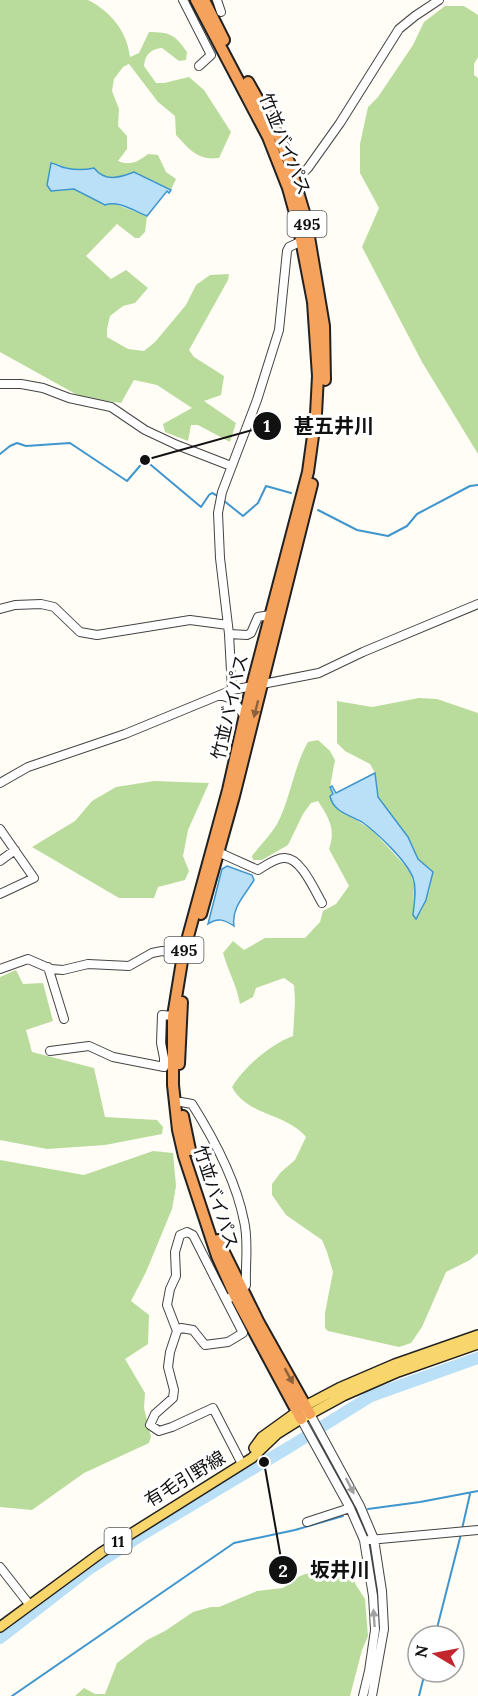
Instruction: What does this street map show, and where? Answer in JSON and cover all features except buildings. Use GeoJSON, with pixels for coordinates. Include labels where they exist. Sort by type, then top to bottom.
{"type":"FeatureCollection","features":[{"type":"Feature","properties":{"kind":"highway","name":"竹並バイパス"},"geometry":{"type":"LineString","coordinates":[[196,0],[289,175],[306,219],[323,317],[325,361],[324,397],[315,472],[257,684],[218,852],[186,955],[181,1016],[182,1102],[191,1155],[207,1210],[223,1252],[234,1296]]}},
{"type":"Feature","properties":{"kind":"highway","name":"竹並バイパス"},"geometry":{"type":"LineString","coordinates":[[204,0],[279,137],[302,241],[316,328],[318,376],[316,414],[308,471],[270,615],[257,684],[244,716],[228,790],[186,955],[173,1016],[172,1067],[178,1130],[200,1210],[217,1256],[234,1296],[303,1413]]}},
{"type":"Feature","properties":{"kind":"main road","name":"有毛引野線"},"geometry":{"type":"LineString","coordinates":[[0,1627],[123,1538],[252,1458],[303,1413],[339,1388],[395,1364],[478,1335]]}},
{"type":"Feature","properties":{"kind":"main road","name":"有毛引野線"},"geometry":{"type":"LineString","coordinates":[[303,1413],[398,1372],[478,1344]]}},
{"type":"Feature","properties":{"kind":"street"},"geometry":{"type":"LineString","coordinates":[[183,0],[211,55],[199,66]]}},
{"type":"Feature","properties":{"kind":"street"},"geometry":{"type":"LineString","coordinates":[[217,0],[221,12]]}},
{"type":"Feature","properties":{"kind":"street"},"geometry":{"type":"LineString","coordinates":[[289,175],[308,168],[340,123],[399,29],[439,0]]}},
{"type":"Feature","properties":{"kind":"street"},"geometry":{"type":"LineString","coordinates":[[232,690],[218,513],[222,492],[257,400],[279,330],[287,251],[289,247],[302,241]]}},
{"type":"Feature","properties":{"kind":"street"},"geometry":{"type":"LineString","coordinates":[[0,384],[21,384],[43,388],[69,398],[111,407],[145,430],[231,466]]}},
{"type":"Feature","properties":{"kind":"street"},"geometry":{"type":"LineString","coordinates":[[0,609],[15,605],[41,604],[54,607],[80,632],[97,635],[190,620],[228,625]]}},
{"type":"Feature","properties":{"kind":"street"},"geometry":{"type":"LineString","coordinates":[[0,783],[28,767],[125,734],[220,694],[257,684],[319,673],[478,604]]}},
{"type":"Feature","properties":{"kind":"street"},"geometry":{"type":"LineString","coordinates":[[229,634],[247,635],[251,633],[258,617],[270,615]]}},
{"type":"Feature","properties":{"kind":"street"},"geometry":{"type":"LineString","coordinates":[[220,694],[232,699],[244,716]]}},
{"type":"Feature","properties":{"kind":"street"},"geometry":{"type":"LineString","coordinates":[[0,829],[34,878],[0,894]]}},
{"type":"Feature","properties":{"kind":"street"},"geometry":{"type":"LineString","coordinates":[[0,861],[15,850]]}},
{"type":"Feature","properties":{"kind":"street"},"geometry":{"type":"LineString","coordinates":[[218,852],[258,870],[282,858],[290,858],[298,863],[322,903]]}},
{"type":"Feature","properties":{"kind":"street"},"geometry":{"type":"LineString","coordinates":[[0,969],[28,959],[48,968],[63,970],[88,964],[129,966],[152,953],[162,951],[186,955]]}},
{"type":"Feature","properties":{"kind":"street"},"geometry":{"type":"LineString","coordinates":[[48,968],[64,1019]]}},
{"type":"Feature","properties":{"kind":"street"},"geometry":{"type":"LineString","coordinates":[[50,1051],[89,1046],[113,1057],[164,1067],[161,1043],[162,1015],[173,1016]]}},
{"type":"Feature","properties":{"kind":"street"},"geometry":{"type":"LineString","coordinates":[[182,1102],[192,1104],[206,1127],[240,1204],[245,1223],[246,1285],[234,1296]]}},
{"type":"Feature","properties":{"kind":"street"},"geometry":{"type":"LineString","coordinates":[[177,1331],[181,1328],[193,1330],[205,1345],[228,1342],[243,1333],[234,1296],[193,1235],[187,1232],[180,1235],[175,1252],[176,1276],[170,1289],[167,1305],[177,1331],[168,1367],[174,1390],[173,1398],[155,1414],[150,1425],[159,1431],[213,1408],[242,1464]]}},
{"type":"Feature","properties":{"kind":"street"},"geometry":{"type":"LineString","coordinates":[[303,1413],[317,1425],[360,1506],[374,1539],[382,1591],[384,1629],[372,1696]]}},
{"type":"Feature","properties":{"kind":"street"},"geometry":{"type":"LineString","coordinates":[[303,1413],[308,1431],[350,1508],[364,1540],[375,1630],[363,1696]]}},
{"type":"Feature","properties":{"kind":"street"},"geometry":{"type":"LineString","coordinates":[[307,1522],[350,1508]]}},
{"type":"Feature","properties":{"kind":"street"},"geometry":{"type":"LineString","coordinates":[[364,1540],[478,1530]]}},
{"type":"Feature","properties":{"kind":"street"},"geometry":{"type":"LineString","coordinates":[[0,1567],[29,1604]]}},
{"type":"Feature","properties":{"kind":"green space"},"geometry":{"type":"Polygon","coordinates":[[[0,0],[88,0],[111,16],[125,39],[130,57],[139,53],[149,32],[172,36],[187,52],[186,60],[179,61],[162,48],[149,53],[144,66],[156,83],[189,77],[204,90],[231,132],[219,158],[205,158],[194,153],[176,135],[175,116],[158,102],[129,64],[123,67],[114,79],[112,91],[119,109],[118,126],[127,136],[127,149],[118,161],[130,163],[148,154],[158,155],[166,172],[176,179],[171,190],[134,172],[112,178],[94,168],[70,169],[58,164],[47,185],[51,191],[74,189],[147,216],[145,232],[139,238],[135,238],[117,224],[86,256],[111,279],[126,270],[148,288],[135,303],[123,306],[110,316],[107,337],[128,349],[144,351],[155,342],[186,305],[196,285],[210,275],[229,274],[228,280],[189,350],[194,357],[224,376],[221,395],[204,401],[236,423],[230,442],[198,425],[191,425],[188,441],[165,432],[163,424],[192,408],[157,385],[134,380],[121,403],[81,397],[0,352],[0,0]]]}},
{"type":"Feature","properties":{"kind":"green space"},"geometry":{"type":"Polygon","coordinates":[[[445,6],[464,6],[478,15],[478,57],[474,64],[474,75],[478,78],[478,454],[422,362],[362,247],[379,208],[360,173],[360,144],[368,107],[378,97],[413,45],[424,22],[445,6]]]}},
{"type":"Feature","properties":{"kind":"green space"},"geometry":{"type":"Polygon","coordinates":[[[419,698],[437,699],[478,713],[478,1253],[470,1260],[446,1272],[422,1327],[411,1343],[399,1347],[328,1331],[325,1328],[325,1313],[333,1272],[327,1252],[322,1240],[286,1215],[272,1195],[272,1184],[281,1172],[295,1160],[306,1137],[288,1123],[247,1104],[232,1087],[259,1057],[293,1036],[294,985],[284,978],[256,988],[253,997],[240,1004],[223,953],[233,941],[244,950],[265,938],[305,938],[320,922],[323,911],[336,904],[349,886],[329,849],[332,835],[330,824],[318,801],[311,803],[303,814],[288,845],[262,860],[253,860],[252,856],[280,818],[308,742],[318,740],[330,751],[335,760],[330,787],[334,795],[334,806],[372,830],[410,871],[414,885],[413,915],[421,912],[429,892],[433,872],[418,859],[408,837],[378,797],[375,773],[370,764],[345,751],[337,743],[337,701],[372,707],[419,698]]]}},
{"type":"Feature","properties":{"kind":"green space"},"geometry":{"type":"Polygon","coordinates":[[[154,781],[209,783],[188,830],[183,856],[189,871],[185,880],[158,887],[154,898],[119,898],[32,847],[75,821],[92,801],[116,787],[154,781]]]}},
{"type":"Feature","properties":{"kind":"green space"},"geometry":{"type":"Polygon","coordinates":[[[16,970],[23,984],[43,983],[53,1021],[26,1030],[32,1052],[94,1068],[105,1117],[157,1120],[163,1127],[162,1134],[105,1145],[47,1149],[0,1140],[0,977],[16,970]]]}},
{"type":"Feature","properties":{"kind":"green space"},"geometry":{"type":"Polygon","coordinates":[[[153,1151],[173,1153],[176,1186],[172,1209],[146,1272],[131,1301],[149,1315],[148,1344],[125,1359],[145,1393],[144,1408],[151,1437],[149,1443],[84,1473],[32,1510],[0,1507],[0,1160],[84,1175],[153,1151]]]}},
{"type":"Feature","properties":{"kind":"green space"},"geometry":{"type":"Polygon","coordinates":[[[333,1563],[348,1566],[365,1599],[368,1636],[350,1696],[75,1696],[84,1688],[95,1694],[105,1694],[117,1663],[147,1640],[193,1612],[219,1607],[257,1591],[283,1588],[300,1576],[312,1572],[319,1565],[333,1563]]]}},
{"type":"Feature","properties":{"kind":"water"},"geometry":{"type":"Polygon","coordinates":[[[51,163],[64,168],[94,168],[112,178],[134,172],[171,190],[169,193],[167,191],[147,216],[121,205],[105,205],[74,189],[51,191],[47,185],[51,163]]]}},
{"type":"Feature","properties":{"kind":"water"},"geometry":{"type":"Polygon","coordinates":[[[375,773],[378,797],[408,837],[418,859],[433,872],[426,900],[416,919],[413,915],[414,882],[410,871],[390,847],[368,827],[338,809],[330,796],[333,794],[330,787],[332,786],[336,793],[375,773]]]}},
{"type":"Feature","properties":{"kind":"water"},"geometry":{"type":"Polygon","coordinates":[[[227,866],[252,875],[254,880],[237,907],[234,926],[221,920],[208,924],[222,869],[227,866]]]}},
{"type":"Feature","properties":{"kind":"waterway"},"geometry":{"type":"LineString","coordinates":[[0,454],[17,443],[26,446],[70,443],[127,481],[145,460],[201,507],[212,493],[218,496]]}},
{"type":"Feature","properties":{"kind":"waterway"},"geometry":{"type":"LineString","coordinates":[[318,510],[357,530],[388,536],[407,526],[417,514],[470,486],[478,485]]}},
{"type":"Feature","properties":{"kind":"waterway"},"geometry":{"type":"LineString","coordinates":[[223,500],[243,516],[258,503],[266,486],[291,493]]}},
{"type":"Feature","properties":{"kind":"waterway"},"geometry":{"type":"LineString","coordinates":[[0,1638],[89,1569],[371,1396],[478,1358]]}},
{"type":"Feature","properties":{"kind":"waterway"},"geometry":{"type":"LineString","coordinates":[[368,1509],[478,1491]]}},
{"type":"Feature","properties":{"kind":"waterway"},"geometry":{"type":"LineString","coordinates":[[462,1529],[470,1494]]}},
{"type":"Feature","properties":{"kind":"waterway"},"geometry":{"type":"LineString","coordinates":[[12,1696],[234,1543],[295,1530],[343,1516]]}},
{"type":"Feature","properties":{"kind":"waterway"},"geometry":{"type":"LineString","coordinates":[[438,1624],[461,1534]]}},
{"type":"Feature","properties":{"kind":"waterway"},"geometry":{"type":"LineString","coordinates":[[419,1696],[422,1684]]}},
{"type":"Feature","properties":{"kind":"place","name":"甚五井川"},"geometry":{"type":"Point","coordinates":[145,460]}},
{"type":"Feature","properties":{"kind":"place","name":"坂井川"},"geometry":{"type":"Point","coordinates":[264,1462]}}]}
